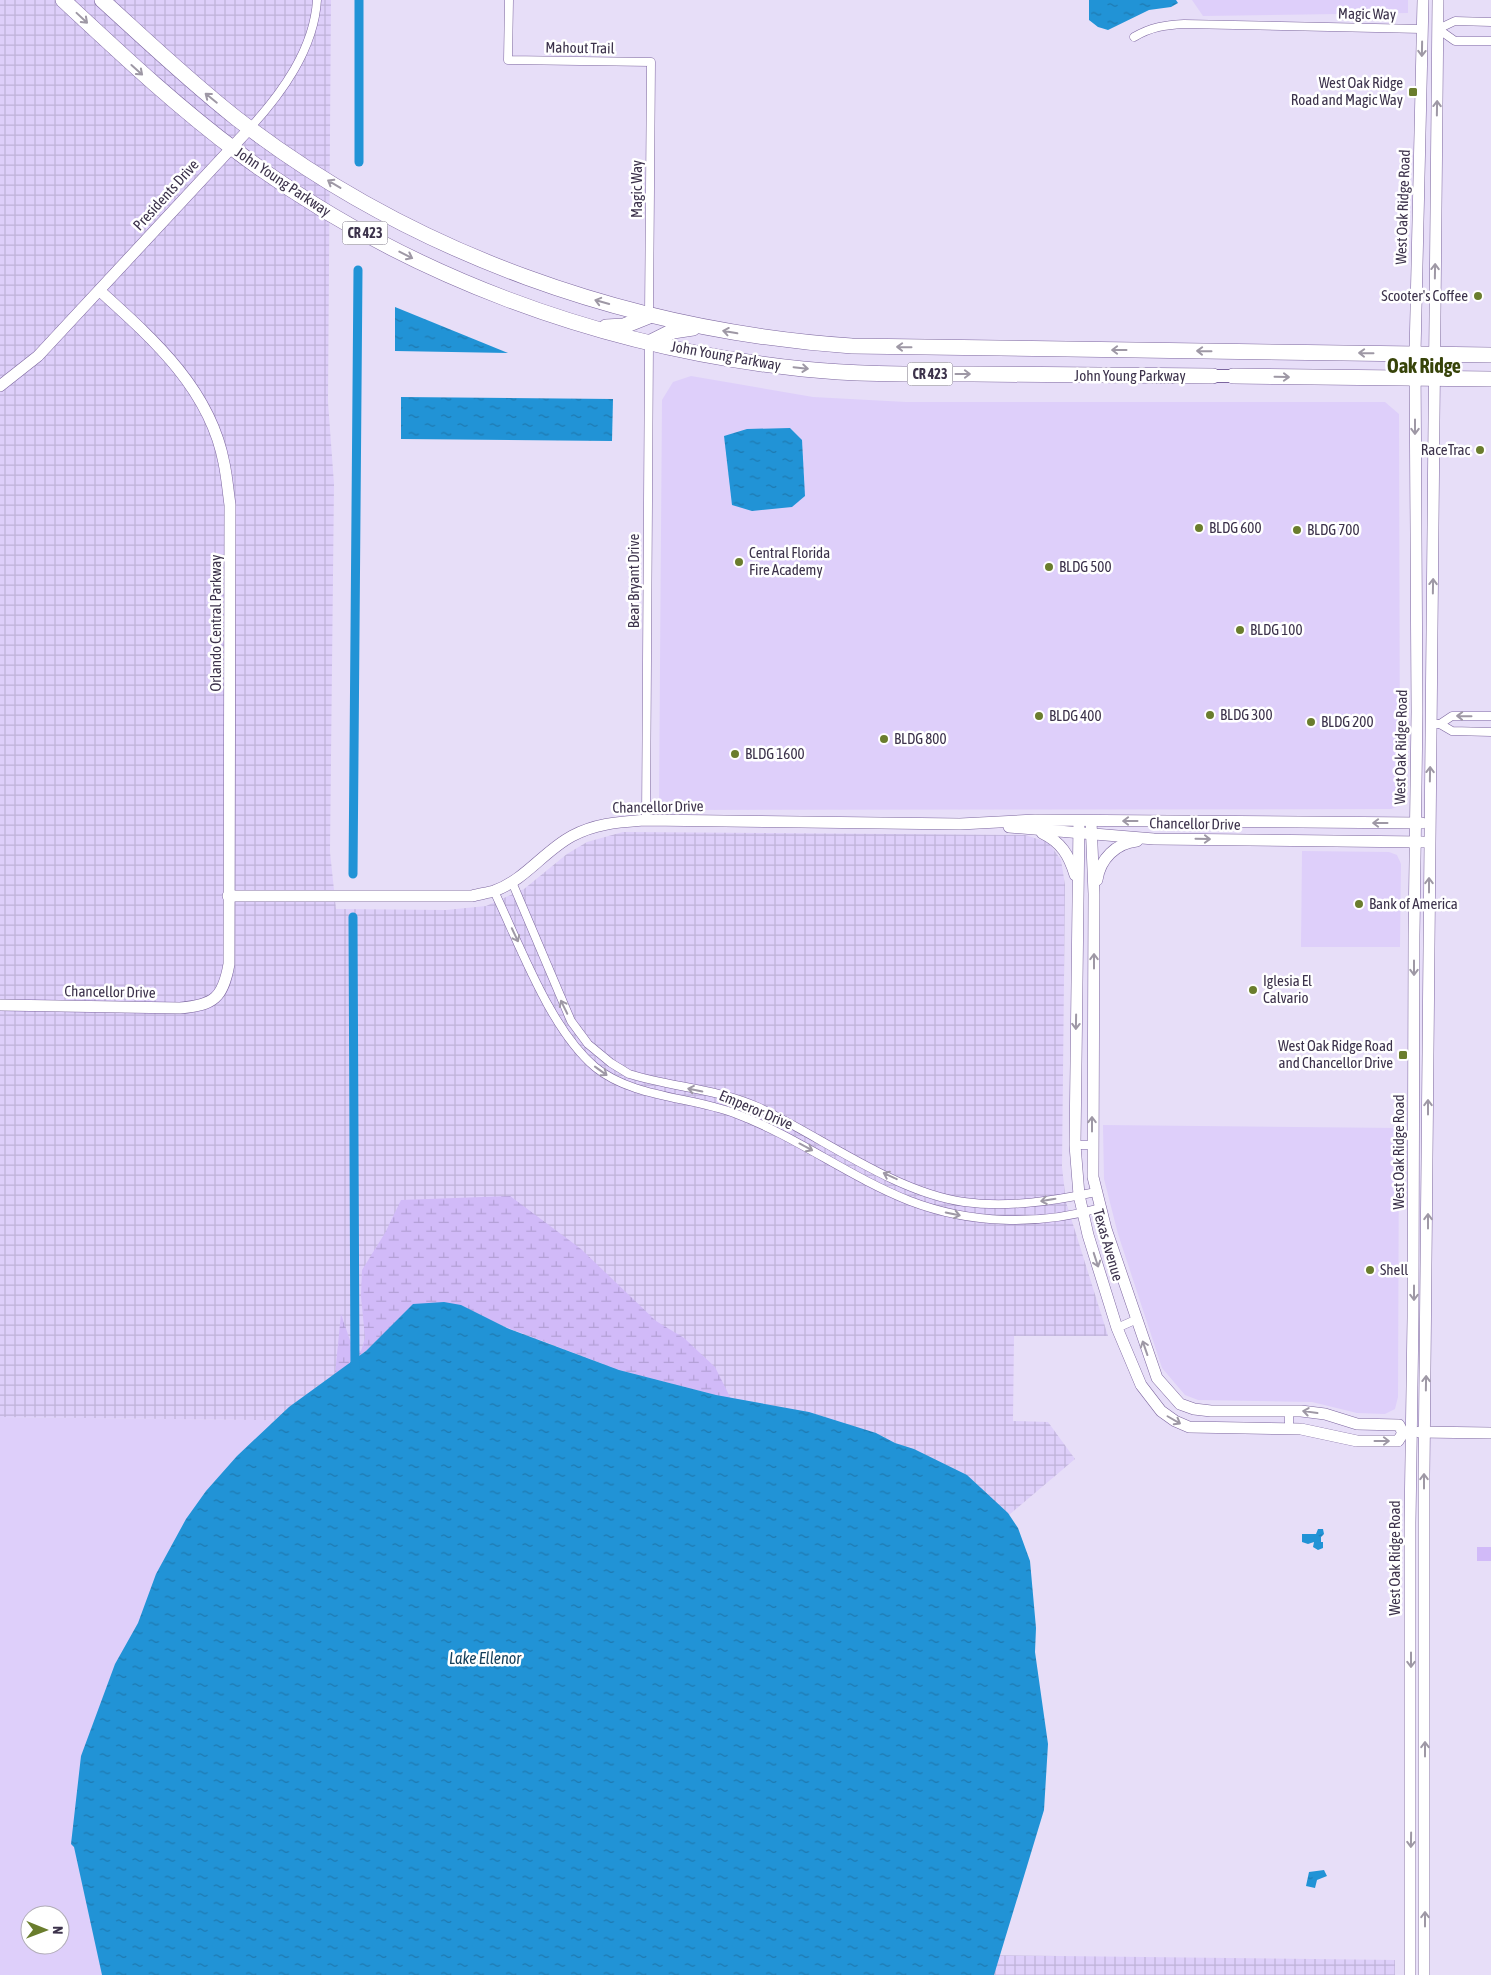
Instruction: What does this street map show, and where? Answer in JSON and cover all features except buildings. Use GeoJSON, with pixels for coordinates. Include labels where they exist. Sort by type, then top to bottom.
{"type":"FeatureCollection","features":[{"type":"Feature","properties":{"kind":"highway","name":"John Young Parkway"},"geometry":{"type":"LineString","coordinates":[[63,0],[157,88],[231,147],[302,196],[410,257],[510,300],[594,328],[650,343],[734,360],[846,372],[1213,376]]}},
{"type":"Feature","properties":{"kind":"highway","name":"John Young Parkway"},"geometry":{"type":"LineString","coordinates":[[102,0],[170,63],[250,128],[334,184],[376,209],[442,242],[543,283],[649,316],[776,339],[852,346],[1491,355]]}},
{"type":"Feature","properties":{"kind":"highway"},"geometry":{"type":"LineString","coordinates":[[594,328],[624,326],[649,316]]}},
{"type":"Feature","properties":{"kind":"highway"},"geometry":{"type":"LineString","coordinates":[[650,343],[673,331],[702,327]]}},
{"type":"Feature","properties":{"kind":"highway","name":"John Young Parkway"},"geometry":{"type":"LineString","coordinates":[[1233,376],[1491,379]]}},
{"type":"Feature","properties":{"kind":"main road","name":"John Young Parkway"},"geometry":{"type":"LineString","coordinates":[[1213,376],[1233,376]]}},
{"type":"Feature","properties":{"kind":"street","name":"Presidents Drive"},"geometry":{"type":"LineString","coordinates":[[0,386],[38,356],[250,128],[276,97],[296,67],[309,35],[317,0]]}},
{"type":"Feature","properties":{"kind":"street","name":"Mahout Trail"},"geometry":{"type":"LineString","coordinates":[[509,0],[508,60],[651,62]]}},
{"type":"Feature","properties":{"kind":"street","name":"West Oak Ridge Road"},"geometry":{"type":"LineString","coordinates":[[1410,1972],[1411,1568],[1407,1433],[1413,1151],[1417,712],[1415,354],[1423,0]]}},
{"type":"Feature","properties":{"kind":"street","name":"West Oak Ridge Road"},"geometry":{"type":"LineString","coordinates":[[1424,1972],[1429,823],[1436,724],[1434,378],[1438,0]]}},
{"type":"Feature","properties":{"kind":"street"},"geometry":{"type":"LineString","coordinates":[[1422,29],[1438,29],[1455,21],[1491,22]]}},
{"type":"Feature","properties":{"kind":"street","name":"Magic Way"},"geometry":{"type":"LineString","coordinates":[[1134,37],[1146,30],[1162,25],[1184,24],[1422,29]]}},
{"type":"Feature","properties":{"kind":"street"},"geometry":{"type":"LineString","coordinates":[[1438,29],[1455,41],[1491,41]]}},
{"type":"Feature","properties":{"kind":"street","name":"Magic Way"},"geometry":{"type":"LineString","coordinates":[[649,316],[651,62]]}},
{"type":"Feature","properties":{"kind":"street","name":"Orlando Central Parkway"},"geometry":{"type":"LineString","coordinates":[[100,290],[170,358],[193,387],[212,424],[224,462],[230,505],[228,896],[230,964],[226,983],[217,996]]}},
{"type":"Feature","properties":{"kind":"street","name":"Bear Bryant Drive"},"geometry":{"type":"LineString","coordinates":[[646,820],[650,343]]}},
{"type":"Feature","properties":{"kind":"street"},"geometry":{"type":"LineString","coordinates":[[1416,608],[1424,618],[1426,628],[1425,698],[1436,724],[1452,732],[1491,732]]}},
{"type":"Feature","properties":{"kind":"street"},"geometry":{"type":"LineString","coordinates":[[1436,724],[1452,716],[1491,716]]}},
{"type":"Feature","properties":{"kind":"street","name":"Chancellor Drive"},"geometry":{"type":"LineString","coordinates":[[228,896],[445,898],[472,896],[494,891],[512,882],[571,836],[592,827],[614,822],[646,820],[960,824],[1154,839],[1429,842]]}},
{"type":"Feature","properties":{"kind":"street","name":"Chancellor Drive"},"geometry":{"type":"LineString","coordinates":[[960,824],[1036,820],[1429,823]]}},
{"type":"Feature","properties":{"kind":"street","name":"Texas Avenue"},"geometry":{"type":"LineString","coordinates":[[1085,821],[1079,833],[1078,886],[1075,1145],[1079,1195],[1082,1213],[1117,1328],[1141,1385],[1153,1402],[1175,1421],[1189,1427],[1289,1429],[1318,1432],[1357,1441],[1398,1441],[1407,1433],[1491,1433]]}},
{"type":"Feature","properties":{"kind":"street","name":"Texas Avenue"},"geometry":{"type":"LineString","coordinates":[[1085,821],[1091,834],[1094,894],[1092,1145],[1096,1192],[1135,1320],[1157,1378],[1180,1404],[1194,1409],[1211,1411],[1289,1410],[1319,1413],[1358,1424],[1399,1424],[1407,1433]]}},
{"type":"Feature","properties":{"kind":"street"},"geometry":{"type":"LineString","coordinates":[[1035,829],[1052,838],[1065,849],[1078,886]]}},
{"type":"Feature","properties":{"kind":"street"},"geometry":{"type":"LineString","coordinates":[[1094,894],[1098,873],[1105,857],[1128,842],[1154,839]]}},
{"type":"Feature","properties":{"kind":"street","name":"Emperor Drive"},"geometry":{"type":"LineString","coordinates":[[512,882],[571,1021],[588,1044],[611,1063],[629,1074],[757,1107],[880,1171],[938,1196],[964,1202],[998,1205],[1036,1202],[1096,1192]]}},
{"type":"Feature","properties":{"kind":"street","name":"Emperor Drive"},"geometry":{"type":"LineString","coordinates":[[494,891],[562,1029],[578,1051],[596,1068],[615,1081],[633,1088],[686,1099],[735,1114],[910,1201],[948,1213],[1006,1220],[1037,1220],[1082,1213],[1100,1208]]}},
{"type":"Feature","properties":{"kind":"street","name":"Chancellor Drive"},"geometry":{"type":"LineString","coordinates":[[0,1005],[180,1008],[202,1006],[217,996]]}},
{"type":"Feature","properties":{"kind":"street"},"geometry":{"type":"LineString","coordinates":[[1075,1145],[1092,1145]]}},
{"type":"Feature","properties":{"kind":"street"},"geometry":{"type":"LineString","coordinates":[[1413,1151],[1420,1158],[1420,1176],[1428,1181]]}},
{"type":"Feature","properties":{"kind":"street"},"geometry":{"type":"LineString","coordinates":[[1117,1328],[1135,1320]]}},
{"type":"Feature","properties":{"kind":"street"},"geometry":{"type":"LineString","coordinates":[[1141,1385],[1157,1378]]}},
{"type":"Feature","properties":{"kind":"street"},"geometry":{"type":"LineString","coordinates":[[1289,1410],[1289,1429]]}},
{"type":"Feature","properties":{"kind":"street"},"geometry":{"type":"LineString","coordinates":[[1211,1411],[1211,1428]]}},
{"type":"Feature","properties":{"kind":"street"},"geometry":{"type":"LineString","coordinates":[[1357,1441],[1358,1424]]}},
{"type":"Feature","properties":{"kind":"street"},"geometry":{"type":"LineString","coordinates":[[1411,1568],[1417,1578],[1417,1626],[1425,1631]]}},
{"type":"Feature","properties":{"kind":"street"},"geometry":{"type":"LineString","coordinates":[[1411,1774],[1416,1785],[1418,1814],[1425,1816]]}},
{"type":"Feature","properties":{"kind":"street"},"geometry":{"type":"LineString","coordinates":[[1410,1972],[1424,1972]]}},
{"type":"Feature","properties":{"kind":"shaded area"},"geometry":{"type":"Polygon","coordinates":[[[0,0],[331,0],[328,402],[334,484],[330,852],[336,909],[446,910],[486,906],[524,889],[567,854],[587,842],[623,832],[1025,835],[1047,842],[1061,860],[1065,885],[1062,1167],[1066,1202],[1108,1336],[1014,1336],[1013,1421],[1048,1422],[1075,1459],[976,1543],[343,1421],[0,1417],[0,0]]]}},
{"type":"Feature","properties":{"kind":"shaded area"},"geometry":{"type":"Polygon","coordinates":[[[1192,0],[1408,0],[1408,13],[1203,16],[1192,0]]]}},
{"type":"Feature","properties":{"kind":"shaded area"},"geometry":{"type":"Polygon","coordinates":[[[691,376],[813,397],[906,402],[1385,402],[1399,414],[1400,806],[1391,809],[666,810],[659,802],[662,400],[673,382],[691,376]]]}},
{"type":"Feature","properties":{"kind":"shaded area"},"geometry":{"type":"Polygon","coordinates":[[[1302,851],[1389,852],[1397,855],[1401,864],[1400,947],[1301,947],[1302,851]]]}},
{"type":"Feature","properties":{"kind":"shaded area"},"geometry":{"type":"Polygon","coordinates":[[[1103,1125],[1399,1128],[1398,1397],[1395,1409],[1385,1414],[1357,1413],[1312,1402],[1198,1400],[1185,1395],[1162,1368],[1118,1234],[1104,1179],[1103,1125]]]}},
{"type":"Feature","properties":{"kind":"shaded area"},"geometry":{"type":"Polygon","coordinates":[[[0,1417],[343,1421],[158,1975],[0,1975],[0,1417]]]}},
{"type":"Feature","properties":{"kind":"shaded area"},"geometry":{"type":"Polygon","coordinates":[[[978,1955],[1395,1960],[1395,1975],[972,1975],[978,1955]]]}},
{"type":"Feature","properties":{"kind":"green space"},"geometry":{"type":"Polygon","coordinates":[[[510,1196],[581,1249],[656,1321],[684,1338],[715,1367],[731,1399],[619,1370],[488,1320],[413,1305],[366,1351],[335,1374],[341,1314],[353,1349],[361,1351],[365,1338],[361,1296],[362,1270],[385,1233],[401,1200],[510,1196]]]}},
{"type":"Feature","properties":{"kind":"green space"},"geometry":{"type":"Polygon","coordinates":[[[1477,1547],[1491,1547],[1491,1561],[1477,1561],[1477,1547]]]}},
{"type":"Feature","properties":{"kind":"water"},"geometry":{"type":"Polygon","coordinates":[[[1089,0],[1176,0],[1178,3],[1171,7],[1149,10],[1108,30],[1098,27],[1089,20],[1089,0]]]}},
{"type":"Feature","properties":{"kind":"water"},"geometry":{"type":"Polygon","coordinates":[[[395,307],[508,353],[395,351],[395,307]]]}},
{"type":"Feature","properties":{"kind":"water"},"geometry":{"type":"Polygon","coordinates":[[[401,397],[613,399],[612,441],[401,439],[401,397]]]}},
{"type":"Feature","properties":{"kind":"water"},"geometry":{"type":"Polygon","coordinates":[[[790,428],[802,440],[805,496],[792,507],[752,511],[732,505],[724,436],[747,429],[790,428]]]}},
{"type":"Feature","properties":{"kind":"water","name":"Lake Ellenor"},"geometry":{"type":"Polygon","coordinates":[[[444,1302],[461,1305],[507,1328],[619,1370],[716,1395],[809,1412],[876,1433],[967,1475],[1008,1513],[1018,1528],[1030,1561],[1036,1628],[1035,1652],[1048,1744],[1044,1810],[994,1975],[102,1975],[74,1847],[71,1844],[81,1756],[115,1664],[138,1623],[156,1574],[186,1519],[206,1491],[237,1456],[289,1407],[366,1351],[413,1304],[444,1302]]]}},
{"type":"Feature","properties":{"kind":"water"},"geometry":{"type":"Polygon","coordinates":[[[1318,1529],[1323,1529],[1324,1534],[1321,1537],[1323,1548],[1318,1550],[1313,1547],[1314,1542],[1308,1544],[1302,1542],[1302,1534],[1316,1534],[1318,1529]]]}},
{"type":"Feature","properties":{"kind":"water"},"geometry":{"type":"Polygon","coordinates":[[[1324,1870],[1327,1876],[1317,1880],[1315,1888],[1306,1886],[1309,1872],[1324,1870]]]}},
{"type":"Feature","properties":{"kind":"waterway"},"geometry":{"type":"LineString","coordinates":[[359,0],[359,162]]}},
{"type":"Feature","properties":{"kind":"waterway"},"geometry":{"type":"LineString","coordinates":[[353,874],[358,270]]}},
{"type":"Feature","properties":{"kind":"waterway"},"geometry":{"type":"LineString","coordinates":[[353,917],[355,1370]]}},
{"type":"Feature","properties":{"kind":"place","name":"West Oak Ridge Road and Magic Way"},"geometry":{"type":"Point","coordinates":[1413,92]}},
{"type":"Feature","properties":{"kind":"place","name":"Scooter's Coffee"},"geometry":{"type":"Point","coordinates":[1478,296]}},
{"type":"Feature","properties":{"kind":"place","name":"RaceTrac"},"geometry":{"type":"Point","coordinates":[1480,450]}},
{"type":"Feature","properties":{"kind":"place","name":"BLDG 600"},"geometry":{"type":"Point","coordinates":[1199,528]}},
{"type":"Feature","properties":{"kind":"place","name":"BLDG 700"},"geometry":{"type":"Point","coordinates":[1297,530]}},
{"type":"Feature","properties":{"kind":"place","name":"Central Florida Fire Academy"},"geometry":{"type":"Point","coordinates":[739,562]}},
{"type":"Feature","properties":{"kind":"place","name":"BLDG 500"},"geometry":{"type":"Point","coordinates":[1049,567]}},
{"type":"Feature","properties":{"kind":"place","name":"BLDG 100"},"geometry":{"type":"Point","coordinates":[1240,630]}},
{"type":"Feature","properties":{"kind":"place","name":"BLDG 300"},"geometry":{"type":"Point","coordinates":[1210,715]}},
{"type":"Feature","properties":{"kind":"place","name":"BLDG 400"},"geometry":{"type":"Point","coordinates":[1039,716]}},
{"type":"Feature","properties":{"kind":"place","name":"BLDG 200"},"geometry":{"type":"Point","coordinates":[1311,722]}},
{"type":"Feature","properties":{"kind":"place","name":"BLDG 800"},"geometry":{"type":"Point","coordinates":[884,739]}},
{"type":"Feature","properties":{"kind":"place","name":"BLDG 1600"},"geometry":{"type":"Point","coordinates":[735,754]}},
{"type":"Feature","properties":{"kind":"place","name":"Bank of America"},"geometry":{"type":"Point","coordinates":[1359,904]}},
{"type":"Feature","properties":{"kind":"place","name":"Iglesia El Calvario"},"geometry":{"type":"Point","coordinates":[1253,990]}},
{"type":"Feature","properties":{"kind":"place","name":"West Oak Ridge Road and Chancellor Drive"},"geometry":{"type":"Point","coordinates":[1403,1055]}},
{"type":"Feature","properties":{"kind":"place","name":"Shell"},"geometry":{"type":"Point","coordinates":[1370,1270]}},
{"type":"Feature","properties":{"kind":"district","name":"Oak Ridge"},"geometry":{"type":"Point","coordinates":[1424,366]}}]}
